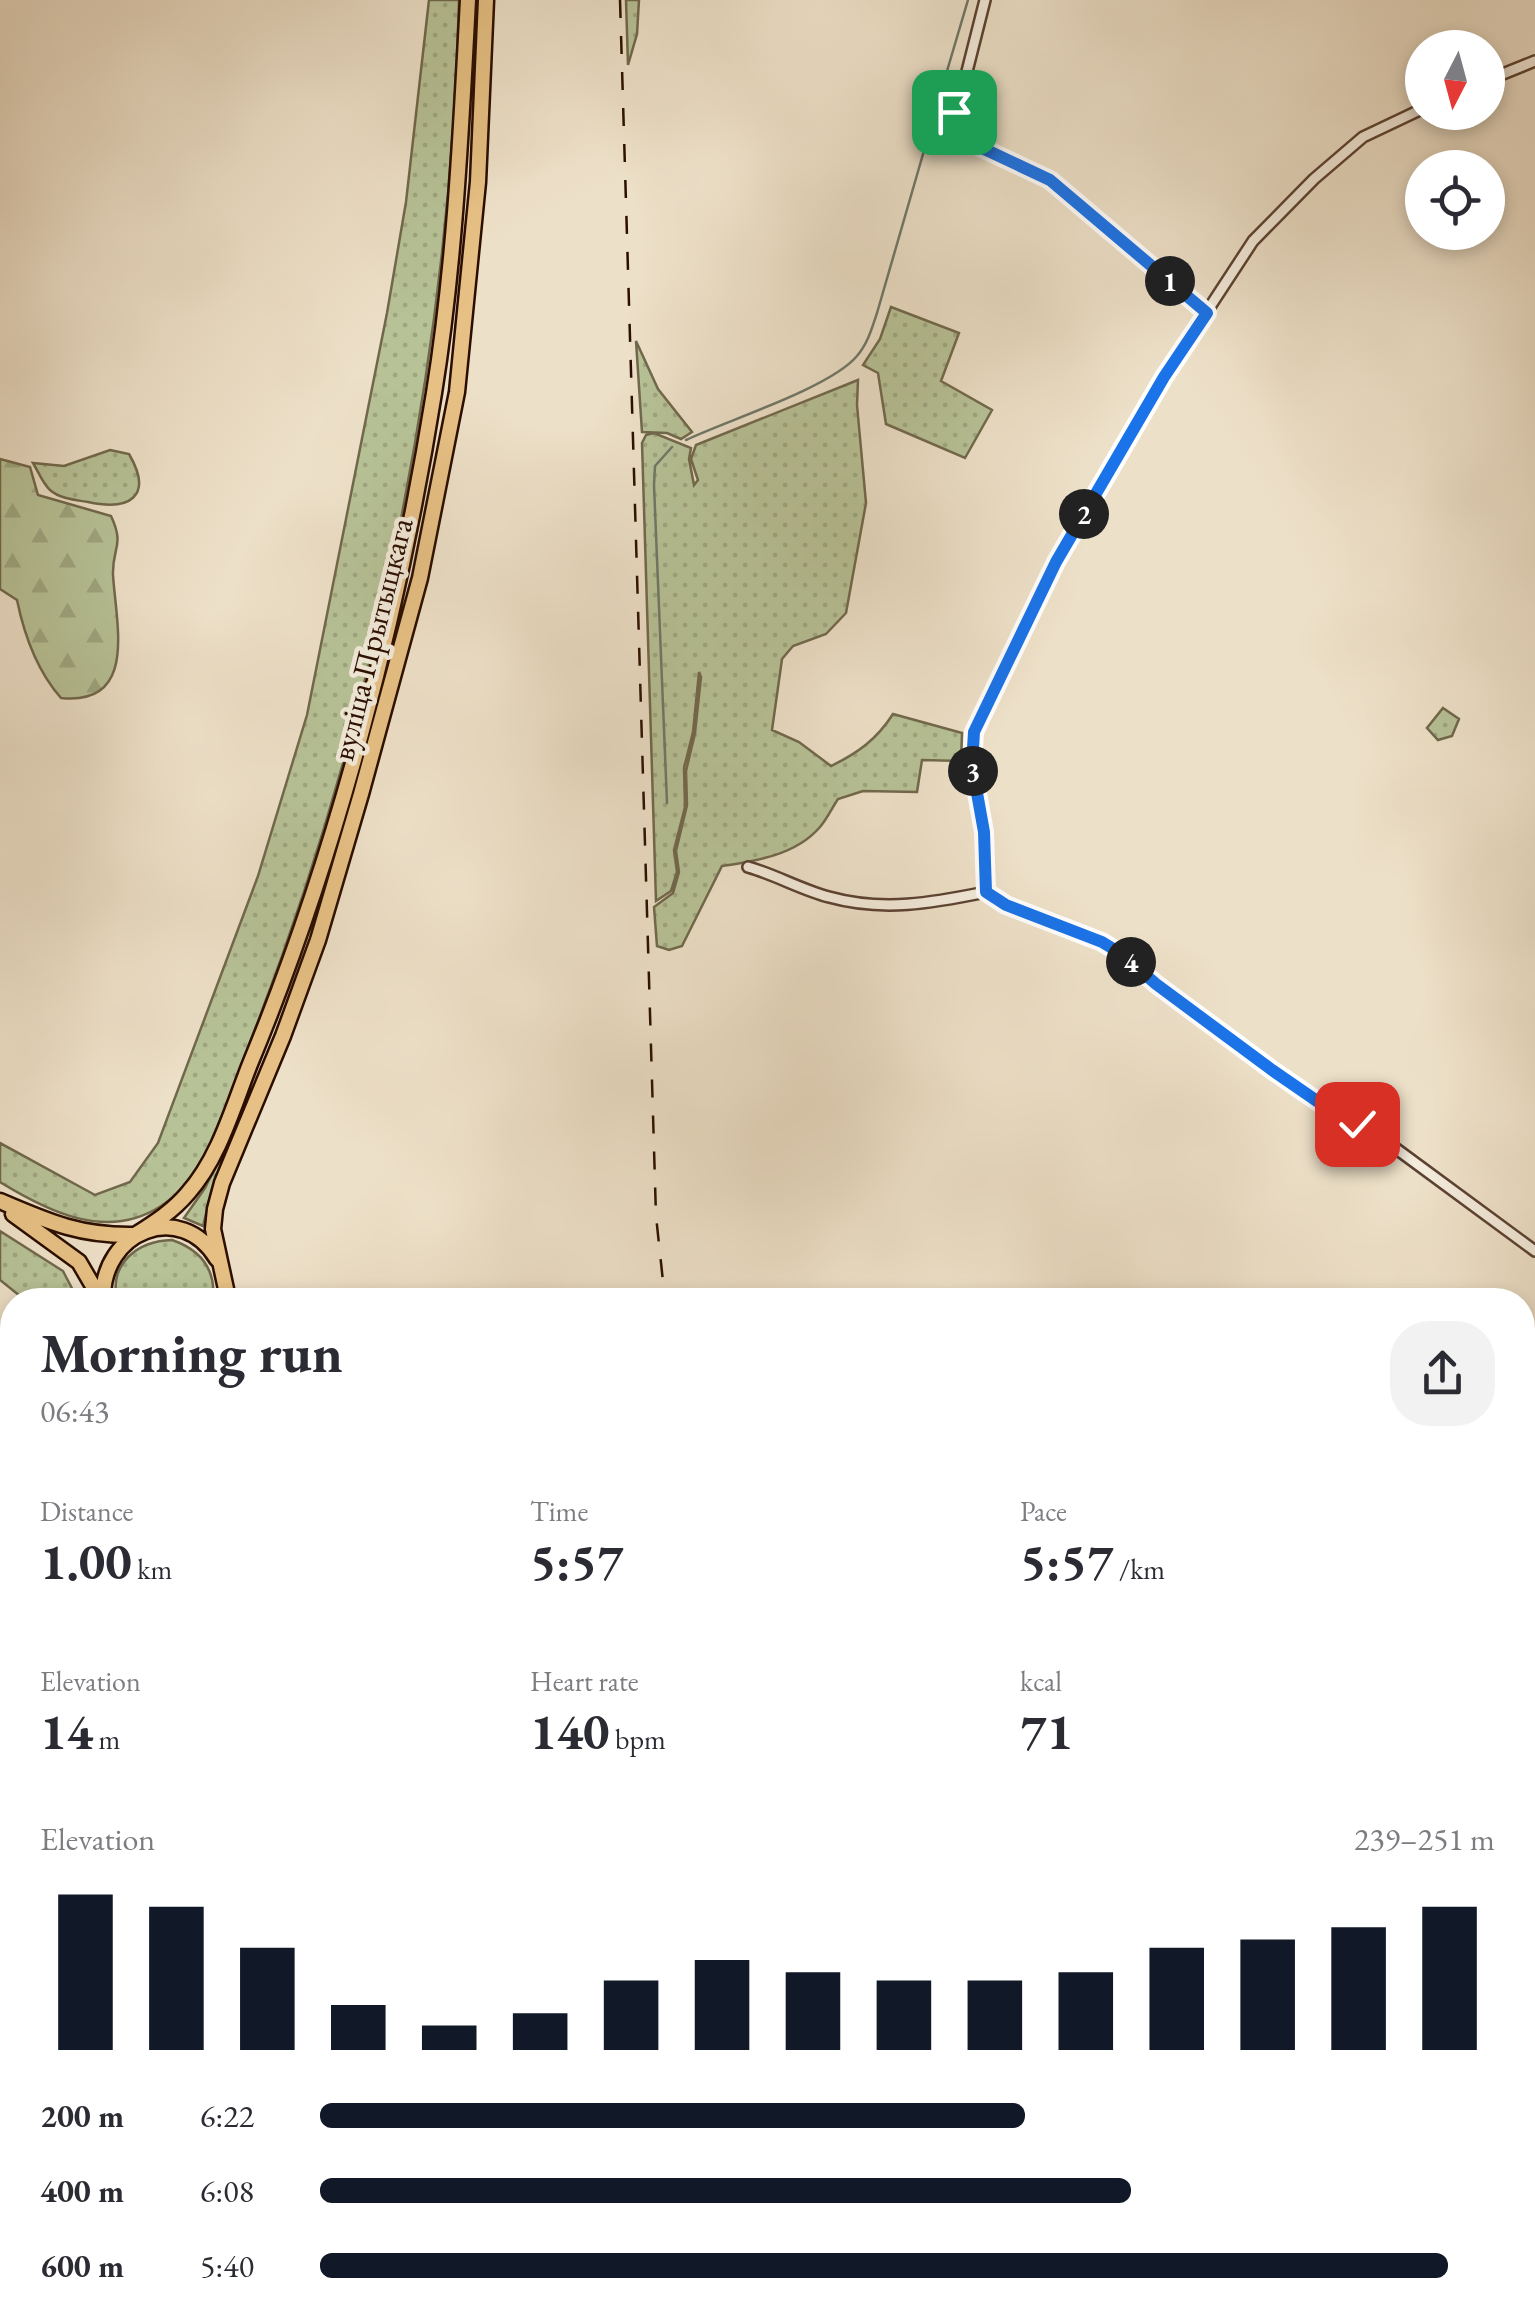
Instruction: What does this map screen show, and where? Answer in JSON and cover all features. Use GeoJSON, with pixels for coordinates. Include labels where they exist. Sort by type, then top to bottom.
{"type":"FeatureCollection","features":[{"type":"Feature","properties":{"kind":"main road","name":"вуліца Прытыцкага"},"geometry":{"type":"LineString","coordinates":[[103,1288],[108,1263],[119,1247],[170,1211],[205,1170],[266,1024],[344,789],[400,576],[434,390],[458,186],[468,0]]}},
{"type":"Feature","properties":{"kind":"main road","name":"вуліца Прытыцкага"},"geometry":{"type":"LineString","coordinates":[[222,1269],[214,1228],[222,1183],[318,940],[420,578],[457,392],[478,182],[486,0]]}},
{"type":"Feature","properties":{"kind":"main road"},"geometry":{"type":"LineString","coordinates":[[0,1203],[64,1229],[94,1236],[135,1235],[151,1229],[186,1232],[202,1240],[231,1288]]}},
{"type":"Feature","properties":{"kind":"main road"},"geometry":{"type":"LineString","coordinates":[[0,1203],[79,1262],[95,1288]]}},
{"type":"Feature","properties":{"kind":"main road"},"geometry":{"type":"LineString","coordinates":[[222,1269],[223,1288]]}},
{"type":"Feature","properties":{"kind":"street"},"geometry":{"type":"LineString","coordinates":[[985,0],[953,126],[965,140],[1050,180],[1207,313]]}},
{"type":"Feature","properties":{"kind":"street"},"geometry":{"type":"LineString","coordinates":[[1505,73],[1535,61]]}},
{"type":"Feature","properties":{"kind":"street"},"geometry":{"type":"LineString","coordinates":[[986,892],[984,832],[972,765],[974,732],[1056,562],[1164,377],[1253,241],[1314,179],[1363,137],[1405,117]]}},
{"type":"Feature","properties":{"kind":"street"},"geometry":{"type":"LineString","coordinates":[[748,867],[826,896],[867,906],[922,904],[986,892],[1006,905],[1102,942],[1272,1070],[1330,1110],[1387,1142],[1535,1251]]}},
{"type":"Feature","properties":{"kind":"green space"},"geometry":{"type":"Polygon","coordinates":[[[429,0],[459,0],[441,264],[399,530],[335,792],[295,919],[226,1109],[193,1174],[161,1206],[141,1216],[99,1222],[58,1212],[0,1182],[0,1143],[95,1195],[130,1182],[158,1143],[258,876],[307,715],[387,313],[406,202],[429,0]]]}},
{"type":"Feature","properties":{"kind":"green space"},"geometry":{"type":"Polygon","coordinates":[[[626,0],[639,0],[637,34],[628,65],[626,0]]]}},
{"type":"Feature","properties":{"kind":"green space"},"geometry":{"type":"Polygon","coordinates":[[[891,307],[959,333],[941,381],[992,410],[965,458],[886,424],[878,373],[863,365],[880,339],[891,307]]]}},
{"type":"Feature","properties":{"kind":"green space"},"geometry":{"type":"Polygon","coordinates":[[[636,341],[658,389],[692,432],[681,439],[667,433],[642,432],[636,341]]]}},
{"type":"Feature","properties":{"kind":"green space"},"geometry":{"type":"Polygon","coordinates":[[[858,380],[866,503],[846,613],[826,634],[793,646],[782,659],[772,730],[799,742],[831,766],[866,744],[893,714],[962,733],[961,761],[922,760],[917,792],[863,791],[838,799],[820,827],[799,844],[762,859],[722,866],[682,946],[669,950],[657,946],[654,907],[673,893],[679,872],[676,851],[687,805],[686,771],[695,733],[701,677],[699,672],[693,732],[684,768],[685,807],[674,850],[677,872],[671,891],[656,901],[642,443],[646,435],[654,433],[691,448],[689,459],[694,485],[698,480],[691,459],[696,445],[858,380]]]}},
{"type":"Feature","properties":{"kind":"green space"},"geometry":{"type":"Polygon","coordinates":[[[110,450],[129,454],[136,469],[138,490],[126,502],[103,504],[58,495],[47,487],[33,463],[64,466],[110,450]]]}},
{"type":"Feature","properties":{"kind":"green space"},"geometry":{"type":"Polygon","coordinates":[[[0,459],[30,467],[38,495],[111,516],[115,526],[117,658],[112,676],[102,689],[85,697],[61,698],[53,688],[33,652],[17,600],[0,589],[0,459]]]}},
{"type":"Feature","properties":{"kind":"green space"},"geometry":{"type":"Polygon","coordinates":[[[1443,708],[1459,719],[1452,736],[1438,740],[1427,728],[1443,708]]]}},
{"type":"Feature","properties":{"kind":"green space"},"geometry":{"type":"Polygon","coordinates":[[[223,1152],[226,1154],[203,1226],[184,1218],[205,1188],[223,1152]]]}},
{"type":"Feature","properties":{"kind":"green space"},"geometry":{"type":"Polygon","coordinates":[[[0,1231],[63,1271],[72,1288],[10,1288],[0,1280],[0,1231]]]}},
{"type":"Feature","properties":{"kind":"green space"},"geometry":{"type":"Polygon","coordinates":[[[172,1240],[199,1255],[209,1270],[213,1288],[116,1288],[117,1275],[129,1256],[160,1241],[172,1240]]]}},
{"type":"Feature","properties":{"kind":"waterway"},"geometry":{"type":"LineString","coordinates":[[934,115],[968,0]]}},
{"type":"Feature","properties":{"kind":"waterway"},"geometry":{"type":"LineString","coordinates":[[686,440],[825,380],[857,356],[877,313],[930,130]]}},
{"type":"Feature","properties":{"kind":"waterway"},"geometry":{"type":"LineString","coordinates":[[667,803],[654,485],[655,466],[672,447]]}},
{"type":"Feature","properties":{"kind":"railway"},"geometry":{"type":"LineString","coordinates":[[620,0],[656,1216],[664,1288]]}},
{"type":"Feature","properties":{"kind":"route"},"geometry":{"type":"LineString","coordinates":[[954,112],[953,126],[965,140],[1050,180],[1207,313],[1164,377],[1056,562],[996,692],[980,716],[974,732],[972,765],[984,832],[986,892],[1006,905],[1102,942],[1120,953],[1272,1070],[1357,1124]]}}]}
